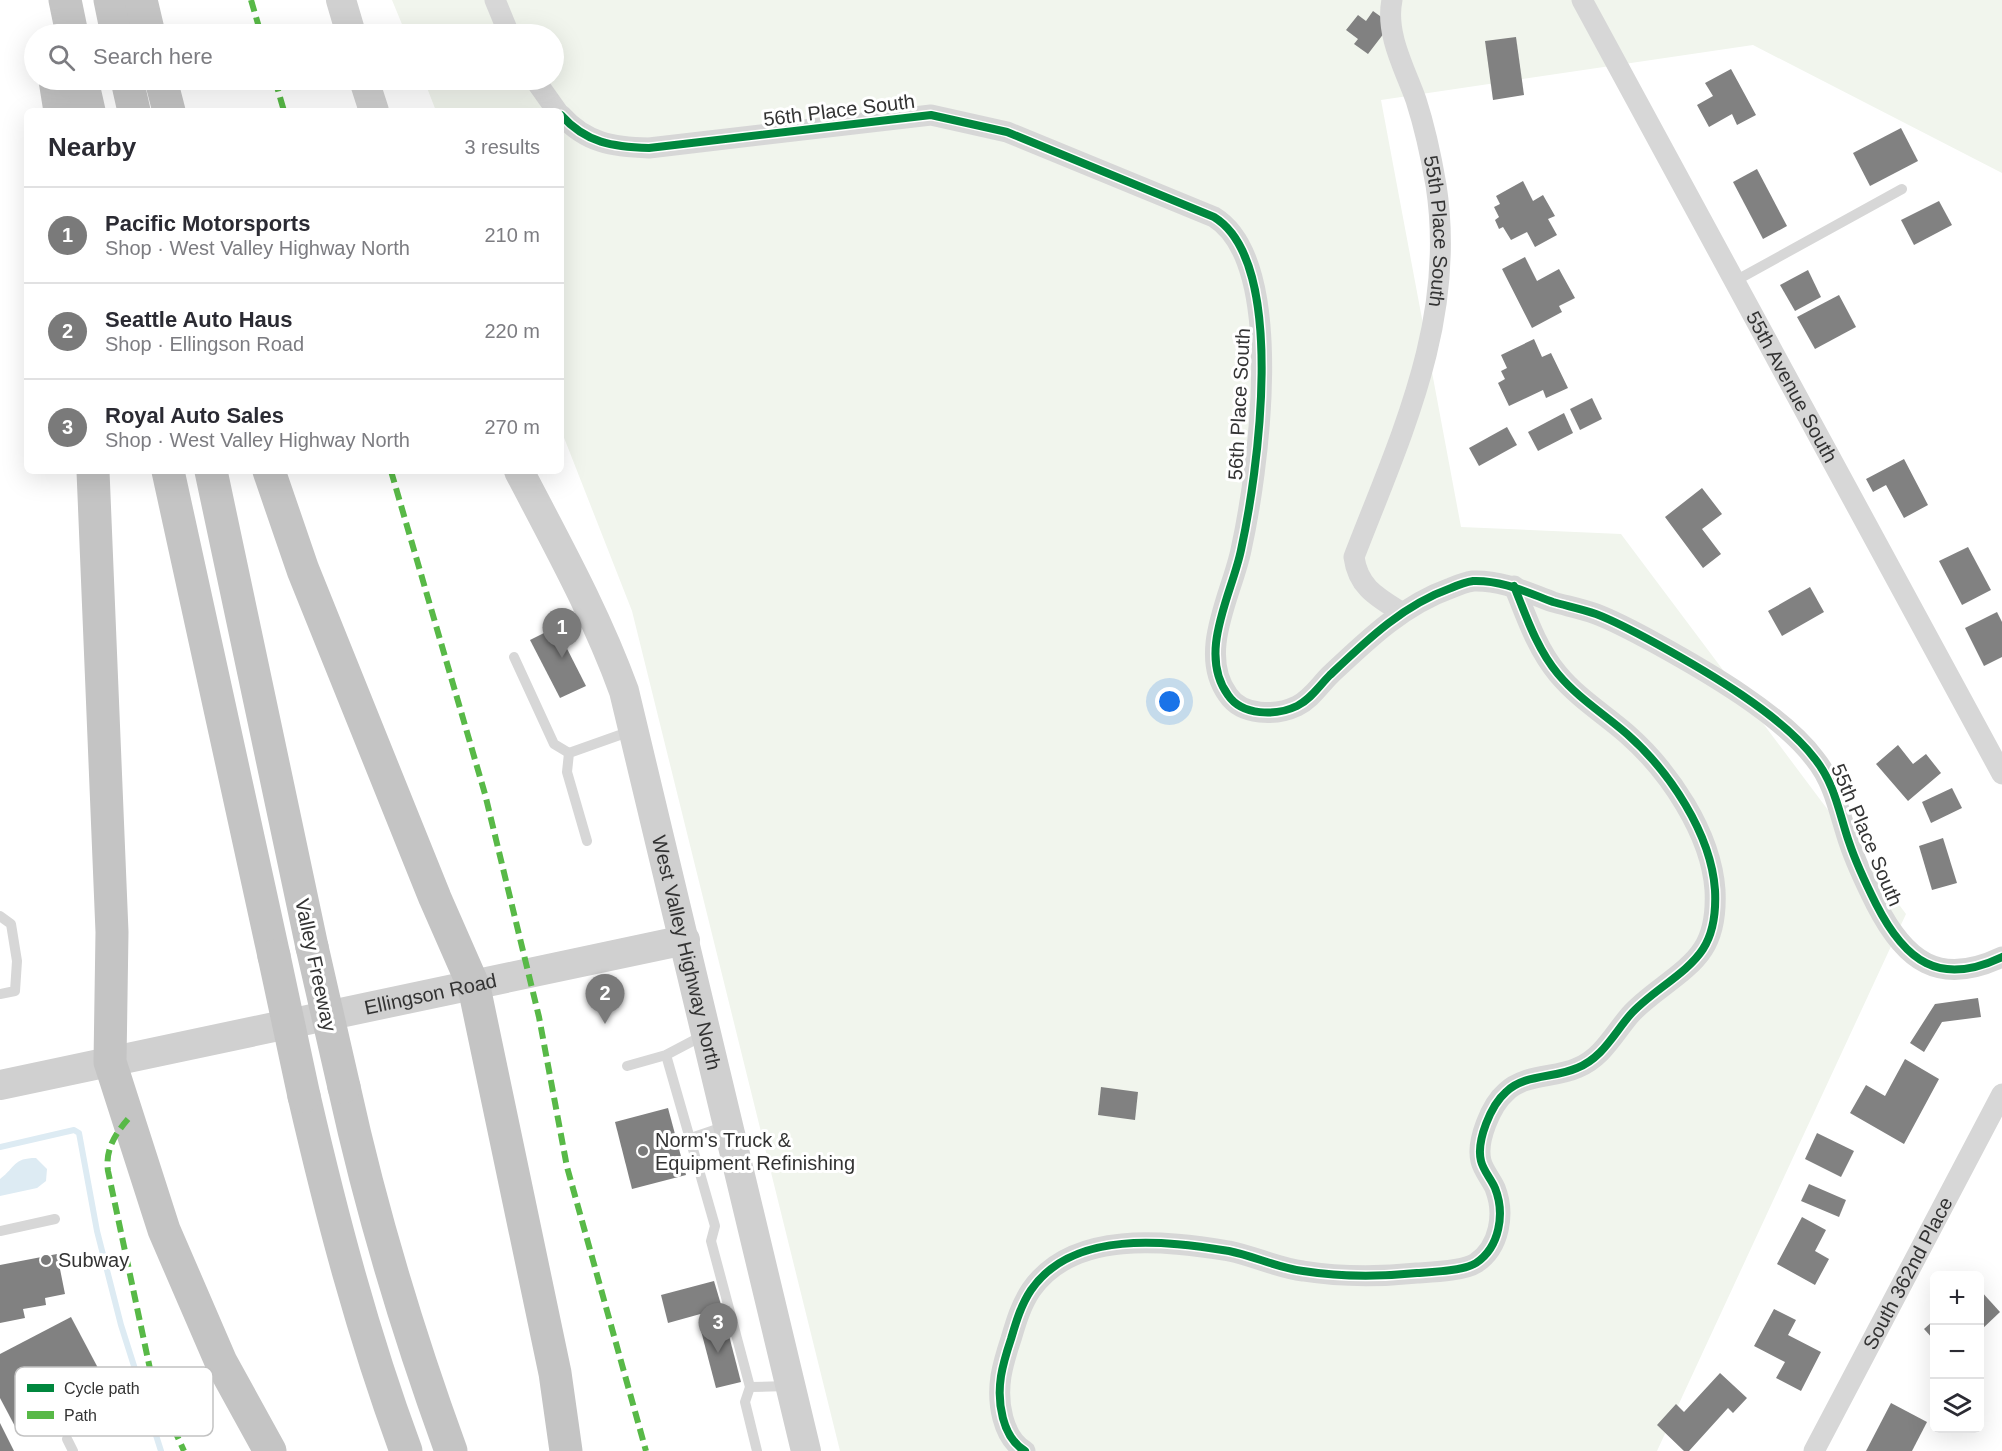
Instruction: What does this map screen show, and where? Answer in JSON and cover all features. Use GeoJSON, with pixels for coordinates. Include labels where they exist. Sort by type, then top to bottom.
{"type":"FeatureCollection","features":[{"type":"Feature","properties":{"kind":"highway"},"geometry":{"type":"LineString","coordinates":[[43,0],[47,24]]}},
{"type":"Feature","properties":{"kind":"highway"},"geometry":{"type":"LineString","coordinates":[[65,0],[70,24]]}},
{"type":"Feature","properties":{"kind":"highway"},"geometry":{"type":"LineString","coordinates":[[110,0],[115,24]]}},
{"type":"Feature","properties":{"kind":"highway"},"geometry":{"type":"LineString","coordinates":[[141,0],[147,24]]}},
{"type":"Feature","properties":{"kind":"highway"},"geometry":{"type":"LineString","coordinates":[[57,90],[60,108]]}},
{"type":"Feature","properties":{"kind":"highway"},"geometry":{"type":"LineString","coordinates":[[84,90],[88,108]]}},
{"type":"Feature","properties":{"kind":"highway"},"geometry":{"type":"LineString","coordinates":[[129,90],[133,108]]}},
{"type":"Feature","properties":{"kind":"highway"},"geometry":{"type":"LineString","coordinates":[[164,90],[168,108]]}},
{"type":"Feature","properties":{"kind":"highway"},"geometry":{"type":"LineString","coordinates":[[93,474],[112,932],[110,1062],[164,1230],[221,1362],[270,1451]]}},
{"type":"Feature","properties":{"kind":"highway","name":"Valley Freeway"},"geometry":{"type":"LineString","coordinates":[[169,474],[333,1224],[361,1320],[406,1451]]}},
{"type":"Feature","properties":{"kind":"highway","name":"Valley Freeway"},"geometry":{"type":"LineString","coordinates":[[212,474],[344,1088],[379,1227],[428,1389],[451,1451]]}},
{"type":"Feature","properties":{"kind":"highway"},"geometry":{"type":"LineString","coordinates":[[270,474],[303,570],[435,898],[474,987],[555,1373],[566,1451]]}},
{"type":"Feature","properties":{"kind":"main road"},"geometry":{"type":"LineString","coordinates":[[341,0],[348,24]]}},
{"type":"Feature","properties":{"kind":"main road"},"geometry":{"type":"LineString","coordinates":[[367,90],[373,108]]}},
{"type":"Feature","properties":{"kind":"main road","name":"West Valley Highway North"},"geometry":{"type":"LineString","coordinates":[[521,474],[607,643],[634,729],[806,1451]]}},
{"type":"Feature","properties":{"kind":"main road","name":"Ellingson Road"},"geometry":{"type":"LineString","coordinates":[[0,1086],[474,987],[685,940]]}},
{"type":"Feature","properties":{"kind":"street"},"geometry":{"type":"LineString","coordinates":[[495,0],[505,24]]}},
{"type":"Feature","properties":{"kind":"street","name":"55th Place South"},"geometry":{"type":"LineString","coordinates":[[1392,0],[1392,33],[1420,113],[1436,186],[1440,224],[1439,291],[1424,370],[1414,402],[1354,557],[1356,574],[1371,594],[1401,612]]}},
{"type":"Feature","properties":{"kind":"street","name":"55th Avenue South"},"geometry":{"type":"LineString","coordinates":[[1582,0],[2002,774]]}},
{"type":"Feature","properties":{"kind":"street"},"geometry":{"type":"LineString","coordinates":[[542,90],[555,108]]}},
{"type":"Feature","properties":{"kind":"street","name":"56th Place South"},"geometry":{"type":"LineString","coordinates":[[564,118],[580,134],[593,141],[621,147],[680,146],[931,115],[1008,132],[1221,222],[1234,236],[1249,267],[1257,293],[1262,339],[1251,496],[1240,552],[1215,647],[1217,670],[1225,691],[1238,705],[1253,711],[1272,712],[1296,706],[1309,697],[1333,672],[1401,612],[1434,594],[1470,581],[1514,586]]}},
{"type":"Feature","properties":{"kind":"street"},"geometry":{"type":"LineString","coordinates":[[1025,1451],[1017,1446],[1004,1427],[1000,1378],[1019,1313],[1031,1290],[1059,1264],[1079,1253],[1095,1248],[1155,1243],[1232,1252],[1298,1271],[1349,1277],[1442,1271],[1475,1264],[1491,1246],[1501,1227],[1497,1192],[1480,1159],[1488,1116],[1507,1090],[1537,1077],[1576,1069],[1600,1054],[1632,1013],[1702,951],[1713,924],[1715,892],[1709,859],[1698,831],[1668,780],[1642,748],[1580,696],[1556,672],[1530,627],[1514,586]]}},
{"type":"Feature","properties":{"kind":"street","name":"55th Place South"},"geometry":{"type":"LineString","coordinates":[[1514,586],[1553,602],[1594,613],[1662,646],[1730,688],[1806,748],[1832,785],[1849,842],[1881,913],[1897,940],[1914,958],[1931,967],[1952,969],[1978,965],[2002,957]]}},
{"type":"Feature","properties":{"kind":"street","name":"South 362nd Place"},"geometry":{"type":"LineString","coordinates":[[1814,1451],[2002,1094]]}},
{"type":"Feature","properties":{"kind":"lane"},"geometry":{"type":"LineString","coordinates":[[1735,281],[1902,189]]}},
{"type":"Feature","properties":{"kind":"lane"},"geometry":{"type":"LineString","coordinates":[[514,657],[549,736],[562,751],[569,753],[634,729]]}},
{"type":"Feature","properties":{"kind":"lane"},"geometry":{"type":"LineString","coordinates":[[569,753],[567,772],[586,842]]}},
{"type":"Feature","properties":{"kind":"lane"},"geometry":{"type":"LineString","coordinates":[[0,916],[11,924],[16,943],[15,991],[0,994]]}},
{"type":"Feature","properties":{"kind":"lane"},"geometry":{"type":"LineString","coordinates":[[627,1066],[666,1055],[707,1034]]}},
{"type":"Feature","properties":{"kind":"lane"},"geometry":{"type":"LineString","coordinates":[[666,1055],[715,1226],[711,1241],[750,1388],[745,1402],[757,1451]]}},
{"type":"Feature","properties":{"kind":"lane"},"geometry":{"type":"LineString","coordinates":[[691,1138],[729,1125]]}},
{"type":"Feature","properties":{"kind":"lane"},"geometry":{"type":"LineString","coordinates":[[0,1231],[55,1219]]}},
{"type":"Feature","properties":{"kind":"lane"},"geometry":{"type":"LineString","coordinates":[[750,1388],[791,1386]]}},
{"type":"Feature","properties":{"kind":"lane"},"geometry":{"type":"LineString","coordinates":[[67,1439],[73,1451]]}},
{"type":"Feature","properties":{"kind":"shaded area"},"geometry":{"type":"Polygon","coordinates":[[[392,0],[2002,0],[2002,173],[1753,45],[1381,100],[1461,527],[1621,534],[1906,914],[1657,1451],[840,1451],[632,611],[564,438],[564,108],[435,108],[428,90],[564,90],[564,24],[402,24],[392,0]]]}},
{"type":"Feature","properties":{"kind":"shaded area"},"geometry":{"type":"Polygon","coordinates":[[[36,1158],[47,1169],[46,1181],[37,1188],[0,1196],[0,1179],[19,1161],[36,1158]]]}},
{"type":"Feature","properties":{"kind":"building"},"geometry":{"type":"Polygon","coordinates":[[[1373,11],[1391,24],[1368,54],[1354,44],[1358,39],[1346,30],[1358,15],[1366,21],[1373,11]]]}},
{"type":"Feature","properties":{"kind":"building"},"geometry":{"type":"Polygon","coordinates":[[[1516,37],[1524,95],[1493,100],[1485,41],[1516,37]]]}},
{"type":"Feature","properties":{"kind":"building"},"geometry":{"type":"Polygon","coordinates":[[[1731,69],[1756,115],[1737,125],[1732,114],[1709,127],[1697,105],[1713,96],[1705,83],[1731,69]]]}},
{"type":"Feature","properties":{"kind":"building"},"geometry":{"type":"Polygon","coordinates":[[[1901,128],[1918,161],[1870,186],[1853,153],[1901,128]]]}},
{"type":"Feature","properties":{"kind":"building"},"geometry":{"type":"Polygon","coordinates":[[[1757,169],[1787,226],[1763,239],[1733,182],[1757,169]]]}},
{"type":"Feature","properties":{"kind":"building"},"geometry":{"type":"Polygon","coordinates":[[[1523,181],[1533,201],[1543,195],[1555,216],[1548,219],[1557,235],[1535,247],[1527,232],[1511,240],[1503,227],[1499,229],[1495,220],[1499,217],[1494,207],[1500,204],[1496,196],[1523,181]]]}},
{"type":"Feature","properties":{"kind":"building"},"geometry":{"type":"Polygon","coordinates":[[[1939,201],[1952,225],[1914,245],[1901,220],[1939,201]]]}},
{"type":"Feature","properties":{"kind":"building"},"geometry":{"type":"Polygon","coordinates":[[[1525,257],[1537,281],[1559,269],[1575,298],[1559,306],[1562,312],[1532,328],[1502,269],[1525,257]]]}},
{"type":"Feature","properties":{"kind":"building"},"geometry":{"type":"Polygon","coordinates":[[[1808,270],[1821,297],[1795,311],[1780,285],[1808,270]]]}},
{"type":"Feature","properties":{"kind":"building"},"geometry":{"type":"Polygon","coordinates":[[[1839,295],[1856,327],[1815,349],[1797,317],[1839,295]]]}},
{"type":"Feature","properties":{"kind":"building"},"geometry":{"type":"Polygon","coordinates":[[[1534,339],[1542,357],[1551,353],[1568,388],[1546,398],[1543,390],[1509,406],[1498,383],[1505,379],[1501,371],[1507,368],[1501,355],[1534,339]]]}},
{"type":"Feature","properties":{"kind":"building"},"geometry":{"type":"Polygon","coordinates":[[[1592,398],[1602,419],[1580,430],[1570,409],[1592,398]]]}},
{"type":"Feature","properties":{"kind":"building"},"geometry":{"type":"Polygon","coordinates":[[[1564,413],[1573,433],[1538,451],[1528,432],[1564,413]]]}},
{"type":"Feature","properties":{"kind":"building"},"geometry":{"type":"Polygon","coordinates":[[[1507,427],[1517,445],[1479,466],[1469,448],[1507,427]]]}},
{"type":"Feature","properties":{"kind":"building"},"geometry":{"type":"Polygon","coordinates":[[[1904,459],[1928,505],[1904,518],[1886,485],[1873,492],[1866,479],[1904,459]]]}},
{"type":"Feature","properties":{"kind":"building"},"geometry":{"type":"Polygon","coordinates":[[[1702,488],[1722,514],[1702,529],[1721,554],[1703,568],[1665,517],[1702,488]]]}},
{"type":"Feature","properties":{"kind":"building"},"geometry":{"type":"Polygon","coordinates":[[[1968,547],[1991,590],[1962,605],[1939,561],[1968,547]]]}},
{"type":"Feature","properties":{"kind":"building"},"geometry":{"type":"Polygon","coordinates":[[[1810,587],[1824,612],[1782,636],[1768,611],[1810,587]]]}},
{"type":"Feature","properties":{"kind":"building"},"geometry":{"type":"Polygon","coordinates":[[[1997,612],[2002,622],[2002,657],[1984,666],[1965,628],[1997,612]]]}},
{"type":"Feature","properties":{"kind":"building"},"geometry":{"type":"Polygon","coordinates":[[[556,627],[586,686],[560,698],[530,640],[556,627]]]}},
{"type":"Feature","properties":{"kind":"building"},"geometry":{"type":"Polygon","coordinates":[[[1898,745],[1913,764],[1926,754],[1941,773],[1908,801],[1876,764],[1898,745]]]}},
{"type":"Feature","properties":{"kind":"building"},"geometry":{"type":"Polygon","coordinates":[[[1952,788],[1962,808],[1931,823],[1922,802],[1952,788]]]}},
{"type":"Feature","properties":{"kind":"building"},"geometry":{"type":"Polygon","coordinates":[[[1943,838],[1957,883],[1932,890],[1919,846],[1943,838]]]}},
{"type":"Feature","properties":{"kind":"building"},"geometry":{"type":"Polygon","coordinates":[[[1978,998],[1981,1017],[1942,1022],[1924,1052],[1910,1043],[1935,1004],[1978,998]]]}},
{"type":"Feature","properties":{"kind":"building"},"geometry":{"type":"Polygon","coordinates":[[[1905,1059],[1939,1079],[1904,1144],[1850,1113],[1866,1085],[1885,1096],[1905,1059]]]}},
{"type":"Feature","properties":{"kind":"building"},"geometry":{"type":"Polygon","coordinates":[[[1101,1087],[1138,1092],[1135,1120],[1098,1115],[1101,1087]]]}},
{"type":"Feature","properties":{"kind":"building"},"geometry":{"type":"Polygon","coordinates":[[[668,1108],[686,1175],[632,1189],[615,1122],[668,1108]]]}},
{"type":"Feature","properties":{"kind":"building"},"geometry":{"type":"Polygon","coordinates":[[[1817,1133],[1854,1151],[1841,1177],[1805,1159],[1817,1133]]]}},
{"type":"Feature","properties":{"kind":"building"},"geometry":{"type":"Polygon","coordinates":[[[1809,1184],[1846,1200],[1839,1217],[1801,1201],[1809,1184]]]}},
{"type":"Feature","properties":{"kind":"building"},"geometry":{"type":"Polygon","coordinates":[[[1802,1217],[1826,1230],[1815,1251],[1829,1259],[1815,1285],[1777,1264],[1802,1217]]]}},
{"type":"Feature","properties":{"kind":"building"},"geometry":{"type":"Polygon","coordinates":[[[57,1254],[65,1294],[45,1298],[46,1305],[23,1309],[25,1318],[0,1323],[0,1265],[57,1254]]]}},
{"type":"Feature","properties":{"kind":"building"},"geometry":{"type":"Polygon","coordinates":[[[714,1281],[722,1308],[668,1323],[661,1295],[714,1281]]]}},
{"type":"Feature","properties":{"kind":"building"},"geometry":{"type":"Polygon","coordinates":[[[1984,1294],[2000,1312],[1984,1327],[1984,1294]]]}},
{"type":"Feature","properties":{"kind":"building"},"geometry":{"type":"Polygon","coordinates":[[[1774,1309],[1796,1320],[1788,1335],[1821,1352],[1801,1391],[1776,1378],[1785,1362],[1754,1346],[1774,1309]]]}},
{"type":"Feature","properties":{"kind":"building"},"geometry":{"type":"Polygon","coordinates":[[[71,1317],[97,1367],[15,1367],[15,1426],[0,1398],[0,1354],[71,1317]]]}},
{"type":"Feature","properties":{"kind":"building"},"geometry":{"type":"Polygon","coordinates":[[[725,1320],[741,1382],[716,1388],[700,1327],[725,1320]]]}},
{"type":"Feature","properties":{"kind":"building"},"geometry":{"type":"Polygon","coordinates":[[[1930,1324],[1930,1336],[1924,1329],[1930,1324]]]}},
{"type":"Feature","properties":{"kind":"building"},"geometry":{"type":"Polygon","coordinates":[[[1720,1373],[1747,1398],[1733,1413],[1728,1408],[1689,1451],[1684,1451],[1657,1425],[1676,1404],[1684,1412],[1720,1373]]]}},
{"type":"Feature","properties":{"kind":"building"},"geometry":{"type":"Polygon","coordinates":[[[1891,1403],[1927,1422],[1912,1451],[1866,1451],[1891,1403]]]}},
{"type":"Feature","properties":{"kind":"building"},"geometry":{"type":"Polygon","coordinates":[[[0,1423],[14,1451],[0,1451],[0,1423]]]}},
{"type":"Feature","properties":{"kind":"waterway"},"geometry":{"type":"LineString","coordinates":[[0,1147],[74,1130],[79,1133],[97,1231],[134,1367]]}},
{"type":"Feature","properties":{"kind":"waterway"},"geometry":{"type":"LineString","coordinates":[[156,1436],[161,1451]]}},
{"type":"Feature","properties":{"kind":"marked path"},"geometry":{"type":"LineString","coordinates":[[251,0],[258,24]]}},
{"type":"Feature","properties":{"kind":"marked path"},"geometry":{"type":"LineString","coordinates":[[278,90],[283,108]]}},
{"type":"Feature","properties":{"kind":"marked path"},"geometry":{"type":"LineString","coordinates":[[392,474],[485,794],[539,1017],[567,1167],[646,1451]]}},
{"type":"Feature","properties":{"kind":"marked path"},"geometry":{"type":"LineString","coordinates":[[128,1119],[112,1143],[107,1163],[150,1367]]}},
{"type":"Feature","properties":{"kind":"marked path"},"geometry":{"type":"LineString","coordinates":[[177,1436],[184,1451]]}},
{"type":"Feature","properties":{"kind":"cycle path"},"geometry":{"type":"LineString","coordinates":[[564,118],[580,132],[601,142],[649,148],[931,115],[1007,132],[1214,217],[1237,242],[1252,278],[1260,323],[1262,373],[1254,474],[1241,550],[1216,642],[1219,679],[1234,702],[1260,712],[1279,711],[1297,706],[1311,696],[1358,649],[1401,614],[1434,595],[1468,582],[1494,582],[1591,612],[1634,632],[1720,681],[1763,710],[1801,743],[1827,778],[1855,858],[1876,904],[1899,941],[1912,954],[1926,963],[1942,968],[1960,969],[1980,966],[2002,957]]}},
{"type":"Feature","properties":{"kind":"cycle path"},"geometry":{"type":"LineString","coordinates":[[1025,1451],[1017,1445],[1006,1428],[1000,1397],[1001,1376],[1022,1308],[1031,1290],[1049,1270],[1071,1257],[1095,1248],[1150,1243],[1229,1251],[1275,1265],[1331,1274],[1388,1275],[1448,1271],[1471,1266],[1490,1248],[1495,1239],[1500,1218],[1495,1188],[1482,1164],[1480,1153],[1486,1124],[1500,1098],[1513,1086],[1522,1082],[1568,1071],[1586,1064],[1606,1045],[1638,1007],[1688,967],[1703,949],[1714,921],[1715,890],[1712,868],[1696,825],[1672,785],[1643,749],[1591,706],[1558,674],[1544,654],[1514,586]]}},
{"type":"Feature","properties":{"kind":"place","name":"Pacific Motorsports"},"geometry":{"type":"Point","coordinates":[562,658]}},
{"type":"Feature","properties":{"kind":"place","name":"Seattle Auto Haus"},"geometry":{"type":"Point","coordinates":[605,1024]}},
{"type":"Feature","properties":{"kind":"place","name":"Norm's Truck & Equipment Refinishing"},"geometry":{"type":"Point","coordinates":[643,1151]}},
{"type":"Feature","properties":{"kind":"place","name":"Subway"},"geometry":{"type":"Point","coordinates":[46,1260]}},
{"type":"Feature","properties":{"kind":"place","name":"Royal Auto Sales"},"geometry":{"type":"Point","coordinates":[718,1353]}}]}
